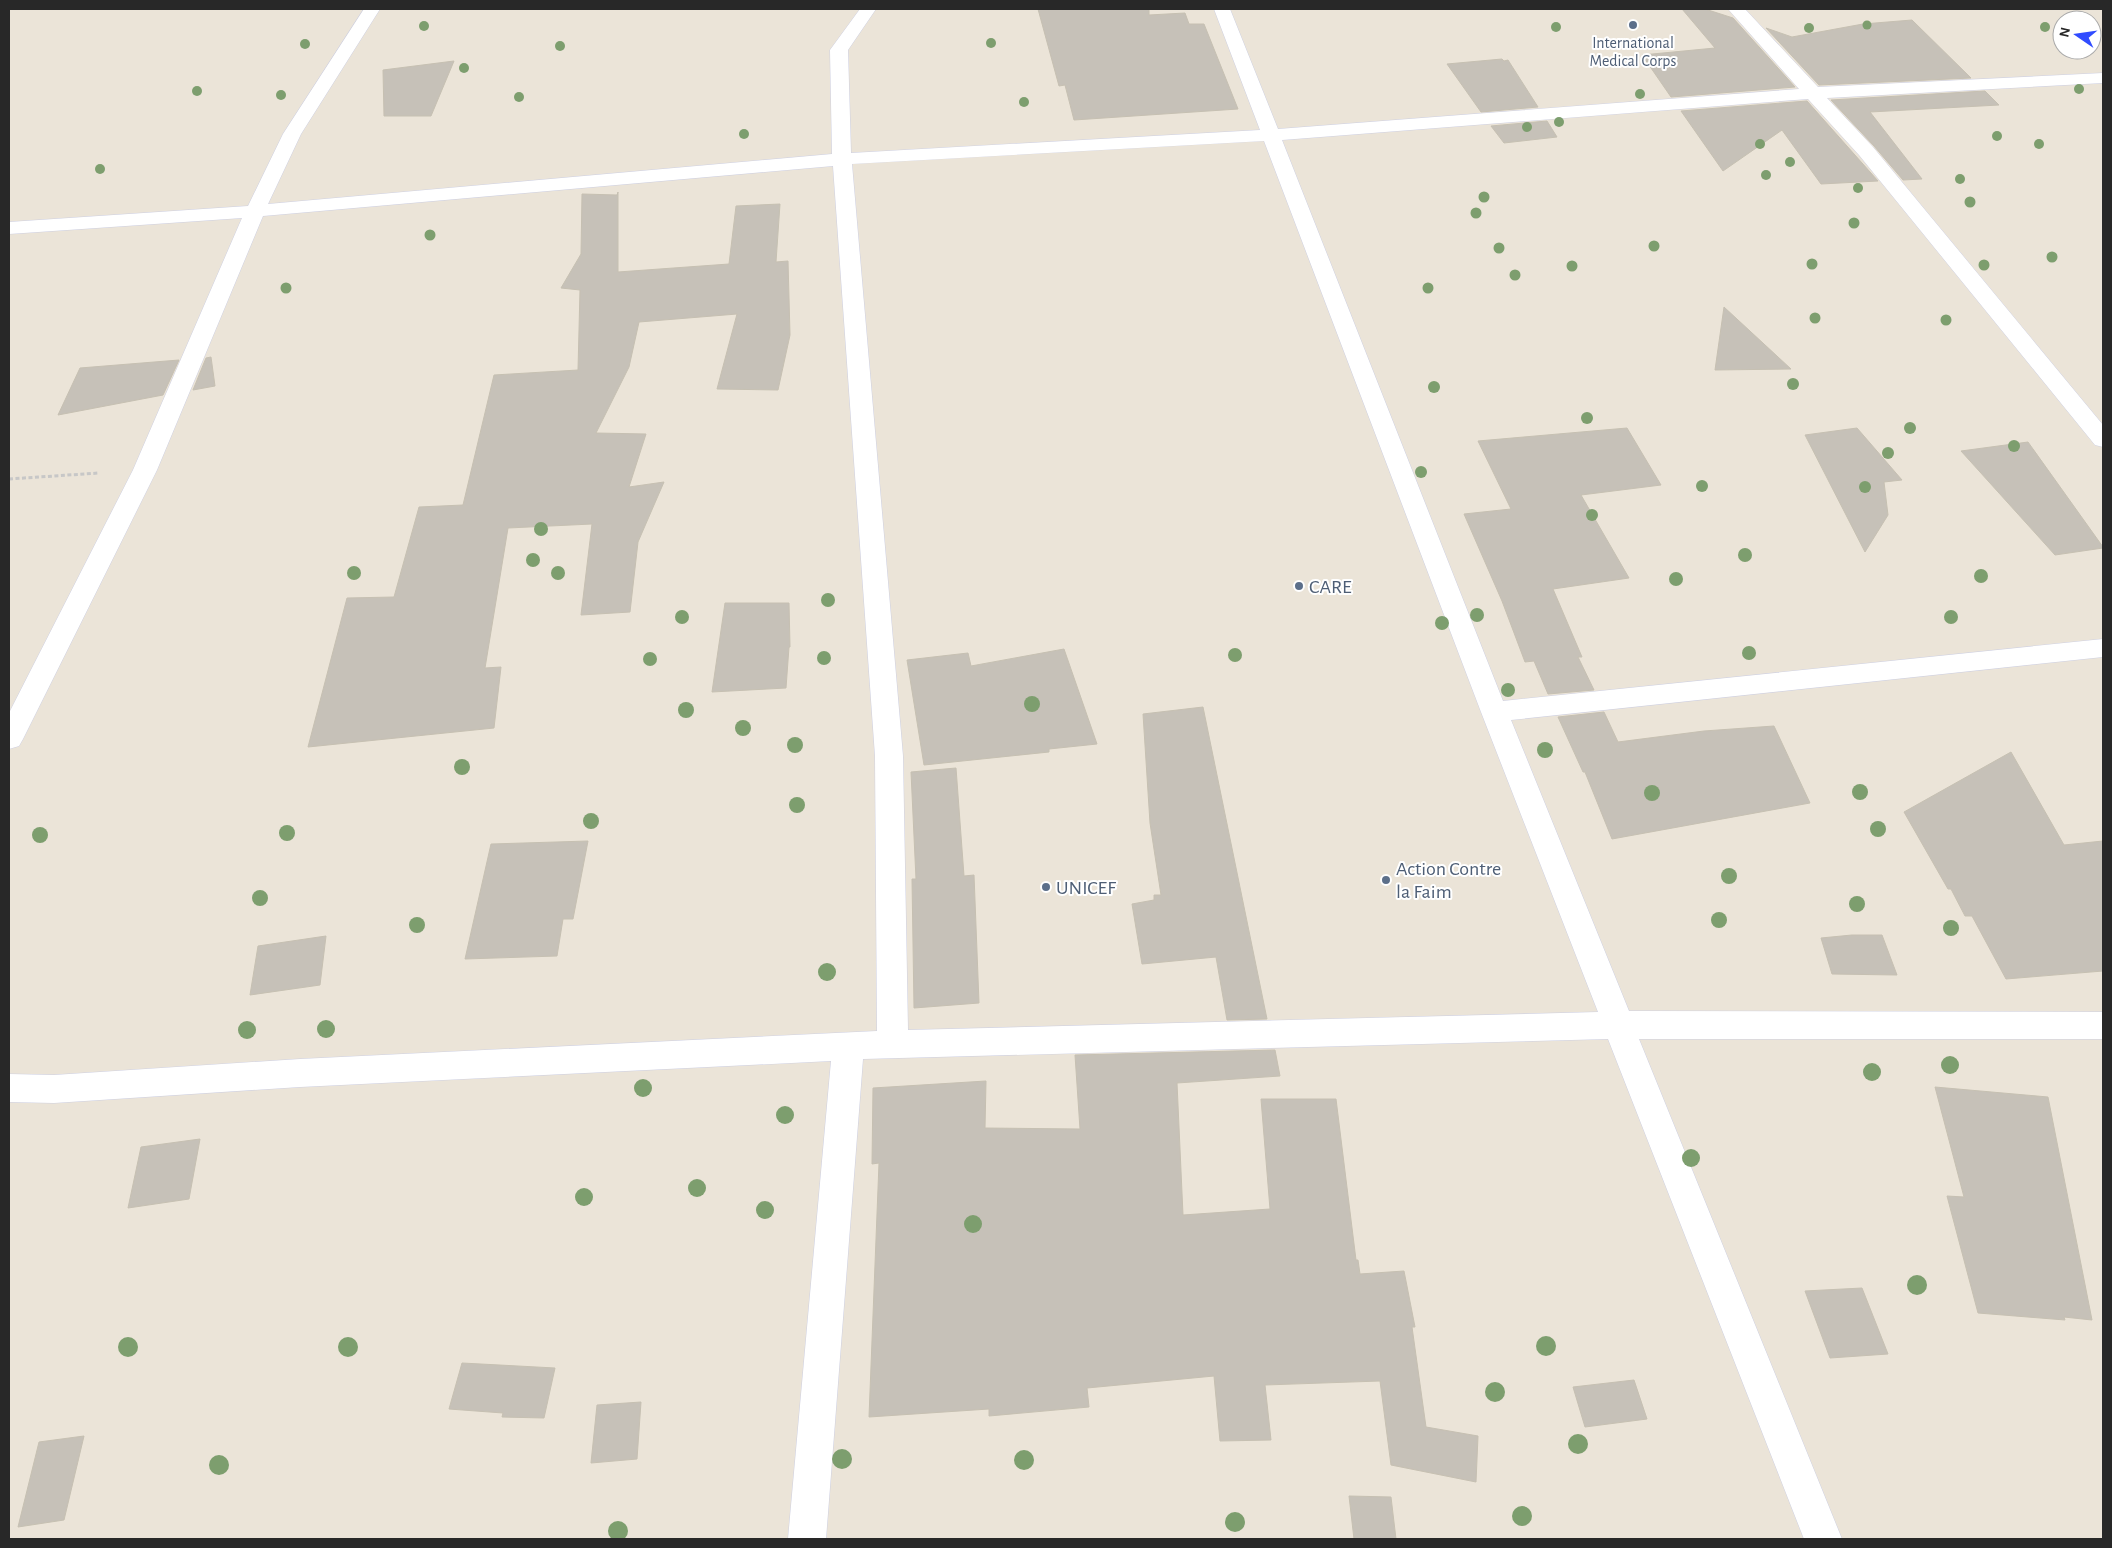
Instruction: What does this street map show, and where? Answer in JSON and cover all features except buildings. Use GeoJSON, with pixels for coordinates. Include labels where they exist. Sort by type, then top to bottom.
{"type":"FeatureCollection","features":[{"type":"Feature","properties":{"kind":"street"},"geometry":{"type":"LineString","coordinates":[[9,739],[145,470],[254,211],[292,134],[372,9]]}},
{"type":"Feature","properties":{"kind":"street"},"geometry":{"type":"LineString","coordinates":[[868,9],[839,50],[842,159],[889,756],[893,1044]]}},
{"type":"Feature","properties":{"kind":"street"},"geometry":{"type":"LineString","coordinates":[[1222,9],[1494,712],[1823,1539]]}},
{"type":"Feature","properties":{"kind":"street"},"geometry":{"type":"LineString","coordinates":[[1736,9],[1815,93],[1866,151],[2103,440]]}},
{"type":"Feature","properties":{"kind":"street"},"geometry":{"type":"LineString","coordinates":[[9,228],[254,211],[842,159],[1271,135],[1815,93],[2103,78]]}},
{"type":"Feature","properties":{"kind":"street"},"geometry":{"type":"LineString","coordinates":[[1494,712],[2103,648]]}},
{"type":"Feature","properties":{"kind":"street"},"geometry":{"type":"LineString","coordinates":[[9,1088],[54,1088],[300,1073],[893,1044],[1619,1024],[2103,1025]]}},
{"type":"Feature","properties":{"kind":"street"},"geometry":{"type":"LineString","coordinates":[[807,1539],[848,1046]]}},
{"type":"Feature","properties":{"kind":"path"},"geometry":{"type":"LineString","coordinates":[[9,479],[145,470]]}},
{"type":"Feature","properties":{"kind":"place","name":"International Medical Corps"},"geometry":{"type":"Point","coordinates":[1633,25]}},
{"type":"Feature","properties":{"kind":"place","name":"CARE"},"geometry":{"type":"Point","coordinates":[1299,586]}},
{"type":"Feature","properties":{"kind":"place","name":"Action Contre la Faim"},"geometry":{"type":"Point","coordinates":[1386,880]}},
{"type":"Feature","properties":{"kind":"place","name":"UNICEF"},"geometry":{"type":"Point","coordinates":[1046,887]}}]}
